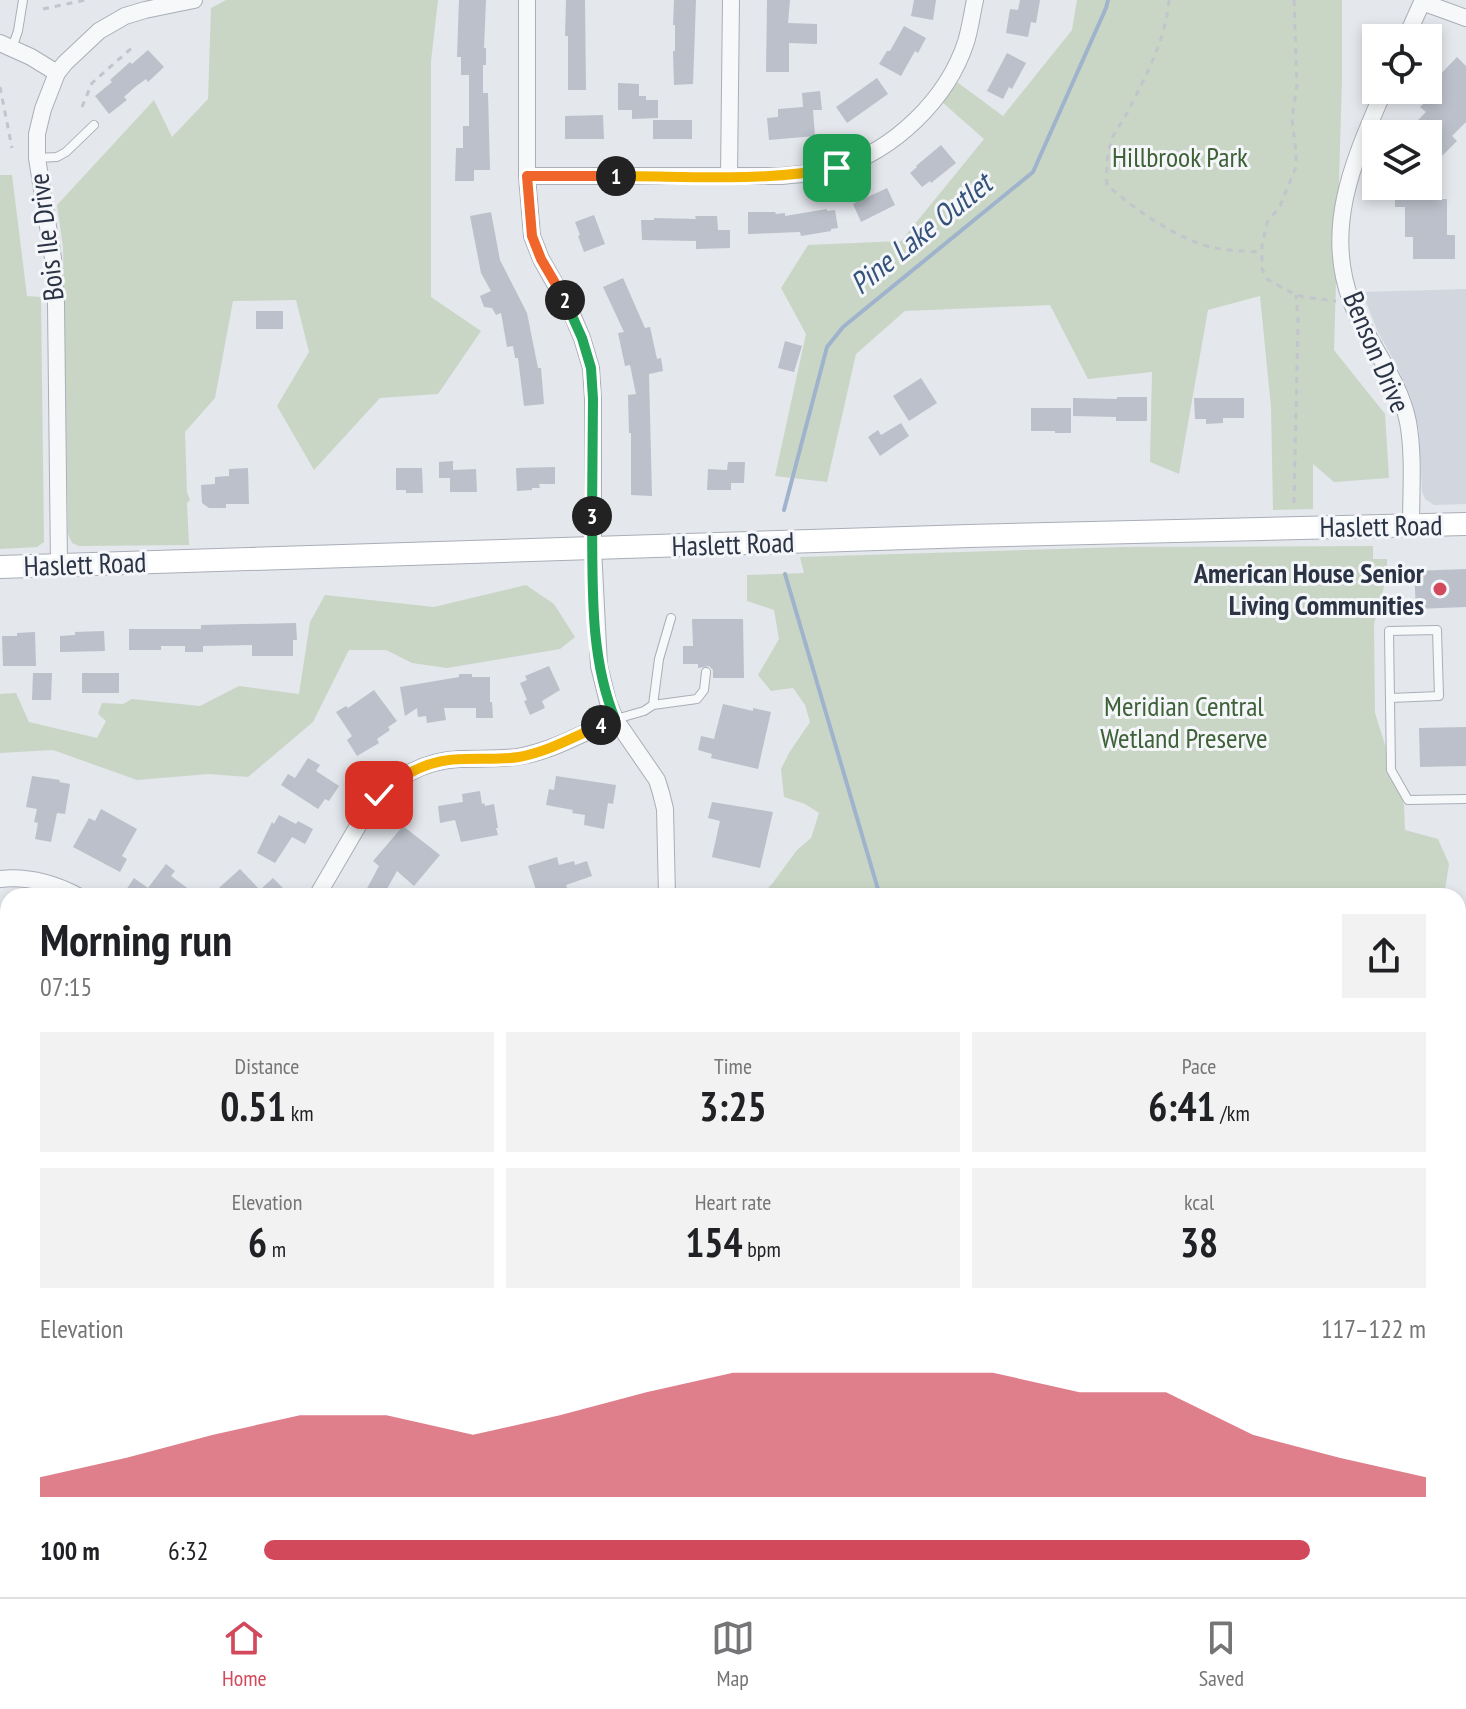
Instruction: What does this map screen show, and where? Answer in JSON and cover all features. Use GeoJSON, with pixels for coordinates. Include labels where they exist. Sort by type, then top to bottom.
{"type":"FeatureCollection","features":[{"type":"Feature","properties":{"kind":"main road","name":"Haslett Road"},"geometry":{"type":"LineString","coordinates":[[0,567],[969,536],[1466,524]]}},
{"type":"Feature","properties":{"kind":"street","name":"Bois Ile Drive"},"geometry":{"type":"LineString","coordinates":[[59,565],[56,303],[53,258],[37,158],[37,134],[57,73],[83,44],[125,16],[194,0]]}},
{"type":"Feature","properties":{"kind":"street"},"geometry":{"type":"LineString","coordinates":[[527,0],[527,176],[532,236],[541,259],[571,312],[591,368],[593,548],[599,666],[615,719],[657,780],[661,793],[665,809],[667,888]]}},
{"type":"Feature","properties":{"kind":"street"},"geometry":{"type":"LineString","coordinates":[[729,176],[731,0]]}},
{"type":"Feature","properties":{"kind":"street"},"geometry":{"type":"LineString","coordinates":[[527,176],[782,176],[837,168],[890,142],[913,122],[947,82],[965,44],[975,0]]}},
{"type":"Feature","properties":{"kind":"street"},"geometry":{"type":"LineString","coordinates":[[1412,24],[1422,1],[1466,18]]}},
{"type":"Feature","properties":{"kind":"street"},"geometry":{"type":"LineString","coordinates":[[6,45],[57,73]]}},
{"type":"Feature","properties":{"kind":"street","name":"Benson Drive"},"geometry":{"type":"LineString","coordinates":[[1378,104],[1355,158],[1342,206],[1341,250],[1351,301],[1395,383],[1408,423],[1411,526]]}},
{"type":"Feature","properties":{"kind":"street"},"geometry":{"type":"LineString","coordinates":[[322,888],[369,807],[404,775],[445,760],[504,759],[530,754],[615,719]]}},
{"type":"Feature","properties":{"kind":"street"},"geometry":{"type":"LineString","coordinates":[[0,879],[36,880],[60,888]]}},
{"type":"Feature","properties":{"kind":"lane"},"geometry":{"type":"LineString","coordinates":[[6,45],[18,31],[23,0]]}},
{"type":"Feature","properties":{"kind":"lane"},"geometry":{"type":"LineString","coordinates":[[37,158],[57,157],[66,152],[94,125]]}},
{"type":"Feature","properties":{"kind":"lane"},"geometry":{"type":"LineString","coordinates":[[653,705],[659,659],[671,618]]}},
{"type":"Feature","properties":{"kind":"lane"},"geometry":{"type":"LineString","coordinates":[[1390,698],[1439,696],[1437,630],[1389,631],[1391,770],[1408,800],[1466,799]]}},
{"type":"Feature","properties":{"kind":"lane"},"geometry":{"type":"LineString","coordinates":[[615,719],[644,711],[653,705],[697,699],[703,694],[706,672]]}},
{"type":"Feature","properties":{"kind":"path"},"geometry":{"type":"LineString","coordinates":[[43,9],[85,0]]}},
{"type":"Feature","properties":{"kind":"path"},"geometry":{"type":"LineString","coordinates":[[1169,0],[1157,49],[1125,117],[1111,139],[1107,185],[1134,209],[1209,247],[1262,252]]}},
{"type":"Feature","properties":{"kind":"path"},"geometry":{"type":"LineString","coordinates":[[1294,0],[1297,85],[1292,118],[1296,167],[1280,206],[1267,223],[1262,269],[1267,279],[1296,293],[1322,300],[1351,301]]}},
{"type":"Feature","properties":{"kind":"path"},"geometry":{"type":"LineString","coordinates":[[82,107],[92,83],[135,45]]}},
{"type":"Feature","properties":{"kind":"path"},"geometry":{"type":"LineString","coordinates":[[0,87],[12,148]]}},
{"type":"Feature","properties":{"kind":"path"},"geometry":{"type":"LineString","coordinates":[[1294,503],[1296,293]]}},
{"type":"Feature","properties":{"kind":"shaded area"},"geometry":{"type":"Polygon","coordinates":[[[1466,289],[1466,504],[1434,505],[1425,499],[1422,491],[1419,430],[1411,398],[1362,292],[1466,289]]]}},
{"type":"Feature","properties":{"kind":"green space"},"geometry":{"type":"Polygon","coordinates":[[[226,0],[438,0],[431,61],[431,297],[481,331],[438,394],[380,398],[314,470],[277,406],[309,352],[296,300],[233,301],[215,398],[185,432],[187,492],[190,500],[187,503],[189,545],[79,546],[72,543],[68,534],[63,247],[57,205],[154,100],[172,137],[208,99],[211,8],[226,0]]]}},
{"type":"Feature","properties":{"kind":"green space","name":"Hillbrook Park"},"geometry":{"type":"Polygon","coordinates":[[[1077,0],[1342,0],[1334,350],[1385,414],[1389,478],[1334,482],[1313,464],[1313,509],[1273,510],[1271,407],[1260,296],[1208,310],[1179,474],[1150,462],[1152,372],[1088,379],[1050,305],[905,311],[856,354],[827,482],[775,476],[806,334],[781,288],[808,245],[901,241],[984,139],[943,103],[957,82],[1003,116],[1072,30],[1077,0]]]}},
{"type":"Feature","properties":{"kind":"green space"},"geometry":{"type":"Polygon","coordinates":[[[0,175],[12,175],[27,296],[41,297],[44,542],[37,547],[0,549],[0,175]]]}},
{"type":"Feature","properties":{"kind":"green space","name":"Meridian Central Wetland Preserve"},"geometry":{"type":"Polygon","coordinates":[[[1373,546],[1373,559],[1387,559],[1387,575],[1374,624],[1375,713],[1404,805],[1405,830],[1438,839],[1449,864],[1445,888],[768,888],[797,850],[811,838],[819,813],[784,797],[781,769],[810,722],[805,705],[793,688],[771,691],[758,675],[779,639],[774,610],[747,601],[747,575],[804,573],[800,557],[1123,547],[1373,546]]]}},
{"type":"Feature","properties":{"kind":"green space"},"geometry":{"type":"Polygon","coordinates":[[[526,585],[554,604],[575,637],[560,649],[447,668],[412,663],[386,650],[349,650],[313,722],[248,777],[209,774],[137,780],[53,750],[0,753],[0,694],[16,693],[29,722],[97,738],[106,721],[98,714],[102,703],[123,704],[132,699],[200,706],[239,686],[299,694],[310,622],[325,595],[434,607],[526,585]]]}},
{"type":"Feature","properties":{"kind":"building"},"geometry":{"type":"Polygon","coordinates":[[[459,0],[486,0],[483,93],[488,93],[490,170],[474,170],[474,181],[455,181],[456,148],[463,148],[463,126],[469,126],[469,75],[461,75],[461,57],[457,57],[459,0]]]}},
{"type":"Feature","properties":{"kind":"building"},"geometry":{"type":"Polygon","coordinates":[[[566,0],[585,0],[586,90],[568,90],[566,0]]]}},
{"type":"Feature","properties":{"kind":"building"},"geometry":{"type":"Polygon","coordinates":[[[674,0],[696,0],[693,84],[674,85],[674,0]]]}},
{"type":"Feature","properties":{"kind":"building"},"geometry":{"type":"Polygon","coordinates":[[[767,0],[790,0],[788,23],[817,24],[817,44],[789,43],[789,72],[766,72],[767,0]]]}},
{"type":"Feature","properties":{"kind":"building"},"geometry":{"type":"Polygon","coordinates":[[[914,0],[936,0],[933,20],[911,16],[914,0]]]}},
{"type":"Feature","properties":{"kind":"building"},"geometry":{"type":"Polygon","coordinates":[[[1020,0],[1040,0],[1036,23],[1031,22],[1028,37],[1006,33],[1010,9],[1018,10],[1020,0]]]}},
{"type":"Feature","properties":{"kind":"building"},"geometry":{"type":"Polygon","coordinates":[[[904,26],[926,38],[901,76],[879,64],[904,26]]]}},
{"type":"Feature","properties":{"kind":"building"},"geometry":{"type":"Polygon","coordinates":[[[148,50],[164,67],[148,82],[146,79],[135,87],[124,97],[127,100],[109,114],[95,96],[130,62],[132,64],[148,50]]]}},
{"type":"Feature","properties":{"kind":"building"},"geometry":{"type":"Polygon","coordinates":[[[1007,53],[1026,63],[1003,99],[987,91],[1007,53]]]}},
{"type":"Feature","properties":{"kind":"building"},"geometry":{"type":"Polygon","coordinates":[[[1457,57],[1466,66],[1466,122],[1452,136],[1457,141],[1442,156],[1442,120],[1418,120],[1426,112],[1420,107],[1423,104],[1442,104],[1442,73],[1457,57]]]}},
{"type":"Feature","properties":{"kind":"building"},"geometry":{"type":"Polygon","coordinates":[[[877,78],[888,94],[847,123],[836,107],[877,78]]]}},
{"type":"Feature","properties":{"kind":"building"},"geometry":{"type":"Polygon","coordinates":[[[618,83],[639,84],[639,96],[646,96],[646,100],[658,100],[658,118],[632,119],[632,110],[618,110],[618,83]]]}},
{"type":"Feature","properties":{"kind":"building"},"geometry":{"type":"Polygon","coordinates":[[[820,91],[822,110],[813,110],[815,136],[769,140],[767,118],[778,117],[778,109],[803,107],[802,93],[820,91]]]}},
{"type":"Feature","properties":{"kind":"building"},"geometry":{"type":"Polygon","coordinates":[[[603,115],[604,139],[565,139],[565,116],[603,115]]]}},
{"type":"Feature","properties":{"kind":"building"},"geometry":{"type":"Polygon","coordinates":[[[653,120],[692,120],[692,139],[653,139],[653,120]]]}},
{"type":"Feature","properties":{"kind":"building"},"geometry":{"type":"Polygon","coordinates":[[[941,145],[956,163],[922,187],[910,173],[941,145]]]}},
{"type":"Feature","properties":{"kind":"building"},"geometry":{"type":"Polygon","coordinates":[[[887,188],[895,205],[861,222],[853,204],[887,188]]]}},
{"type":"Feature","properties":{"kind":"building"},"geometry":{"type":"Polygon","coordinates":[[[1447,199],[1447,235],[1455,235],[1455,259],[1413,259],[1413,237],[1405,237],[1405,207],[1395,207],[1395,200],[1447,199]]]}},
{"type":"Feature","properties":{"kind":"building"},"geometry":{"type":"Polygon","coordinates":[[[835,210],[838,228],[831,231],[801,236],[800,232],[748,234],[748,212],[785,213],[785,216],[835,210]]]}},
{"type":"Feature","properties":{"kind":"building"},"geometry":{"type":"Polygon","coordinates":[[[491,212],[500,260],[527,313],[538,368],[541,368],[544,404],[524,406],[518,358],[515,358],[513,346],[507,347],[501,313],[496,315],[492,308],[484,307],[480,296],[491,291],[481,273],[470,216],[491,212]]]}},
{"type":"Feature","properties":{"kind":"building"},"geometry":{"type":"Polygon","coordinates":[[[594,215],[605,244],[584,252],[575,222],[594,215]]]}},
{"type":"Feature","properties":{"kind":"building"},"geometry":{"type":"Polygon","coordinates":[[[695,216],[717,216],[718,230],[730,230],[730,248],[696,249],[696,241],[642,240],[641,220],[696,219],[695,216]]]}},
{"type":"Feature","properties":{"kind":"building"},"geometry":{"type":"Polygon","coordinates":[[[623,278],[645,328],[650,327],[663,371],[649,374],[652,496],[631,495],[628,395],[636,394],[630,365],[625,366],[618,333],[624,332],[603,287],[623,278]]]}},
{"type":"Feature","properties":{"kind":"building"},"geometry":{"type":"Polygon","coordinates":[[[256,311],[283,311],[283,329],[256,329],[256,311]]]}},
{"type":"Feature","properties":{"kind":"building"},"geometry":{"type":"Polygon","coordinates":[[[785,341],[802,346],[794,372],[778,368],[785,341]]]}},
{"type":"Feature","properties":{"kind":"building"},"geometry":{"type":"Polygon","coordinates":[[[921,378],[937,403],[909,421],[893,396],[921,378]]]}},
{"type":"Feature","properties":{"kind":"building"},"geometry":{"type":"Polygon","coordinates":[[[1147,397],[1147,421],[1073,416],[1073,398],[1147,397]]]}},
{"type":"Feature","properties":{"kind":"building"},"geometry":{"type":"Polygon","coordinates":[[[1194,398],[1244,398],[1244,418],[1223,418],[1223,423],[1206,424],[1206,419],[1195,419],[1194,398]]]}},
{"type":"Feature","properties":{"kind":"building"},"geometry":{"type":"Polygon","coordinates":[[[1031,408],[1071,408],[1071,433],[1031,431],[1031,408]]]}},
{"type":"Feature","properties":{"kind":"building"},"geometry":{"type":"Polygon","coordinates":[[[901,423],[909,436],[880,456],[868,437],[878,430],[881,435],[901,423]]]}},
{"type":"Feature","properties":{"kind":"building"},"geometry":{"type":"Polygon","coordinates":[[[453,461],[453,470],[476,469],[477,492],[450,492],[450,478],[439,478],[439,462],[453,461]]]}},
{"type":"Feature","properties":{"kind":"building"},"geometry":{"type":"Polygon","coordinates":[[[728,462],[745,462],[744,483],[731,483],[731,490],[707,490],[708,469],[727,470],[728,462]]]}},
{"type":"Feature","properties":{"kind":"building"},"geometry":{"type":"Polygon","coordinates":[[[555,467],[555,484],[539,484],[540,488],[517,491],[516,468],[555,467]]]}},
{"type":"Feature","properties":{"kind":"building"},"geometry":{"type":"Polygon","coordinates":[[[248,468],[249,504],[209,508],[202,503],[201,485],[215,484],[215,477],[229,476],[229,469],[248,468]]]}},
{"type":"Feature","properties":{"kind":"building"},"geometry":{"type":"Polygon","coordinates":[[[396,468],[422,468],[423,493],[396,490],[396,468]]]}},
{"type":"Feature","properties":{"kind":"building","name":"American House Senior Living Communities"},"geometry":{"type":"Polygon","coordinates":[[[1466,569],[1466,607],[1416,609],[1414,571],[1466,569]]]}},
{"type":"Feature","properties":{"kind":"building"},"geometry":{"type":"Polygon","coordinates":[[[692,619],[743,619],[744,678],[713,678],[713,670],[709,666],[698,668],[698,664],[683,664],[683,646],[693,646],[692,619]]]}},
{"type":"Feature","properties":{"kind":"building"},"geometry":{"type":"Polygon","coordinates":[[[296,623],[297,640],[293,640],[293,656],[252,656],[252,645],[203,646],[203,652],[185,652],[185,646],[129,650],[129,629],[201,629],[201,625],[296,623]]]}},
{"type":"Feature","properties":{"kind":"building"},"geometry":{"type":"Polygon","coordinates":[[[104,631],[105,651],[60,652],[60,636],[104,631]]]}},
{"type":"Feature","properties":{"kind":"building"},"geometry":{"type":"Polygon","coordinates":[[[35,632],[36,666],[3,666],[2,636],[35,632]]]}},
{"type":"Feature","properties":{"kind":"building"},"geometry":{"type":"Polygon","coordinates":[[[549,666],[560,690],[542,701],[545,708],[530,715],[520,683],[527,680],[525,676],[549,666]]]}},
{"type":"Feature","properties":{"kind":"building"},"geometry":{"type":"Polygon","coordinates":[[[33,673],[52,673],[51,700],[32,700],[33,673]]]}},
{"type":"Feature","properties":{"kind":"building"},"geometry":{"type":"Polygon","coordinates":[[[82,673],[119,673],[119,693],[82,693],[82,673]]]}},
{"type":"Feature","properties":{"kind":"building"},"geometry":{"type":"Polygon","coordinates":[[[459,674],[490,677],[493,718],[476,718],[476,708],[444,708],[446,720],[427,723],[426,716],[418,717],[417,708],[405,716],[400,687],[459,677],[459,674]]]}},
{"type":"Feature","properties":{"kind":"building"},"geometry":{"type":"Polygon","coordinates":[[[374,690],[397,721],[377,739],[379,743],[357,756],[347,740],[352,736],[336,712],[346,706],[348,708],[374,690]]]}},
{"type":"Feature","properties":{"kind":"building"},"geometry":{"type":"Polygon","coordinates":[[[723,704],[771,712],[758,769],[711,758],[712,754],[698,750],[701,736],[714,739],[723,704]]]}},
{"type":"Feature","properties":{"kind":"building"},"geometry":{"type":"Polygon","coordinates":[[[1466,727],[1466,766],[1420,767],[1419,728],[1466,727]]]}},
{"type":"Feature","properties":{"kind":"building"},"geometry":{"type":"Polygon","coordinates":[[[308,758],[320,765],[316,771],[339,786],[329,801],[325,799],[318,809],[281,785],[288,774],[295,778],[308,758]]]}},
{"type":"Feature","properties":{"kind":"building"},"geometry":{"type":"Polygon","coordinates":[[[32,776],[70,784],[65,814],[57,813],[51,842],[35,839],[37,809],[26,807],[32,776]]]}},
{"type":"Feature","properties":{"kind":"building"},"geometry":{"type":"Polygon","coordinates":[[[556,776],[616,785],[613,804],[608,803],[604,829],[584,825],[585,815],[572,813],[573,810],[546,805],[549,789],[554,790],[556,776]]]}},
{"type":"Feature","properties":{"kind":"building"},"geometry":{"type":"Polygon","coordinates":[[[480,791],[482,804],[494,804],[498,835],[461,842],[455,820],[440,823],[438,806],[463,802],[462,794],[480,791]]]}},
{"type":"Feature","properties":{"kind":"building"},"geometry":{"type":"Polygon","coordinates":[[[712,802],[773,812],[760,868],[712,857],[720,821],[708,818],[712,802]]]}},
{"type":"Feature","properties":{"kind":"building"},"geometry":{"type":"Polygon","coordinates":[[[101,809],[137,829],[122,856],[127,859],[120,872],[73,847],[89,818],[95,821],[101,809]]]}},
{"type":"Feature","properties":{"kind":"building"},"geometry":{"type":"Polygon","coordinates":[[[279,815],[313,829],[305,844],[292,837],[275,863],[257,853],[272,822],[274,824],[279,815]]]}},
{"type":"Feature","properties":{"kind":"building"},"geometry":{"type":"Polygon","coordinates":[[[403,826],[440,855],[414,886],[397,871],[387,888],[367,888],[379,866],[373,861],[403,826]]]}},
{"type":"Feature","properties":{"kind":"building"},"geometry":{"type":"Polygon","coordinates":[[[557,857],[559,865],[587,861],[592,876],[566,885],[567,888],[535,888],[528,866],[557,857]]]}},
{"type":"Feature","properties":{"kind":"building"},"geometry":{"type":"Polygon","coordinates":[[[166,864],[175,871],[171,876],[187,888],[148,888],[166,864]]]}},
{"type":"Feature","properties":{"kind":"building"},"geometry":{"type":"Polygon","coordinates":[[[240,869],[258,888],[219,888],[240,869]]]}},
{"type":"Feature","properties":{"kind":"building"},"geometry":{"type":"Polygon","coordinates":[[[134,878],[148,888],[127,888],[134,878]]]}},
{"type":"Feature","properties":{"kind":"building"},"geometry":{"type":"Polygon","coordinates":[[[273,878],[283,888],[262,888],[273,878]]]}},
{"type":"Feature","properties":{"kind":"waterway","name":"Pine Lake Outlet"},"geometry":{"type":"LineString","coordinates":[[784,510],[827,347],[843,327],[1033,172],[1108,0]]}},
{"type":"Feature","properties":{"kind":"waterway","name":"Pine Lake Outlet"},"geometry":{"type":"LineString","coordinates":[[785,574],[878,888]]}},
{"type":"Feature","properties":{"kind":"place","name":"American House Senior Living Communities"},"geometry":{"type":"Point","coordinates":[1440,589]}},
{"type":"Feature","properties":{"kind":"route"},"geometry":{"type":"LineString","coordinates":[[379,795],[404,775],[431,763],[519,757],[615,719],[602,683],[597,650],[591,368],[571,312],[541,259],[532,236],[527,176],[782,176],[837,168]]}}]}
